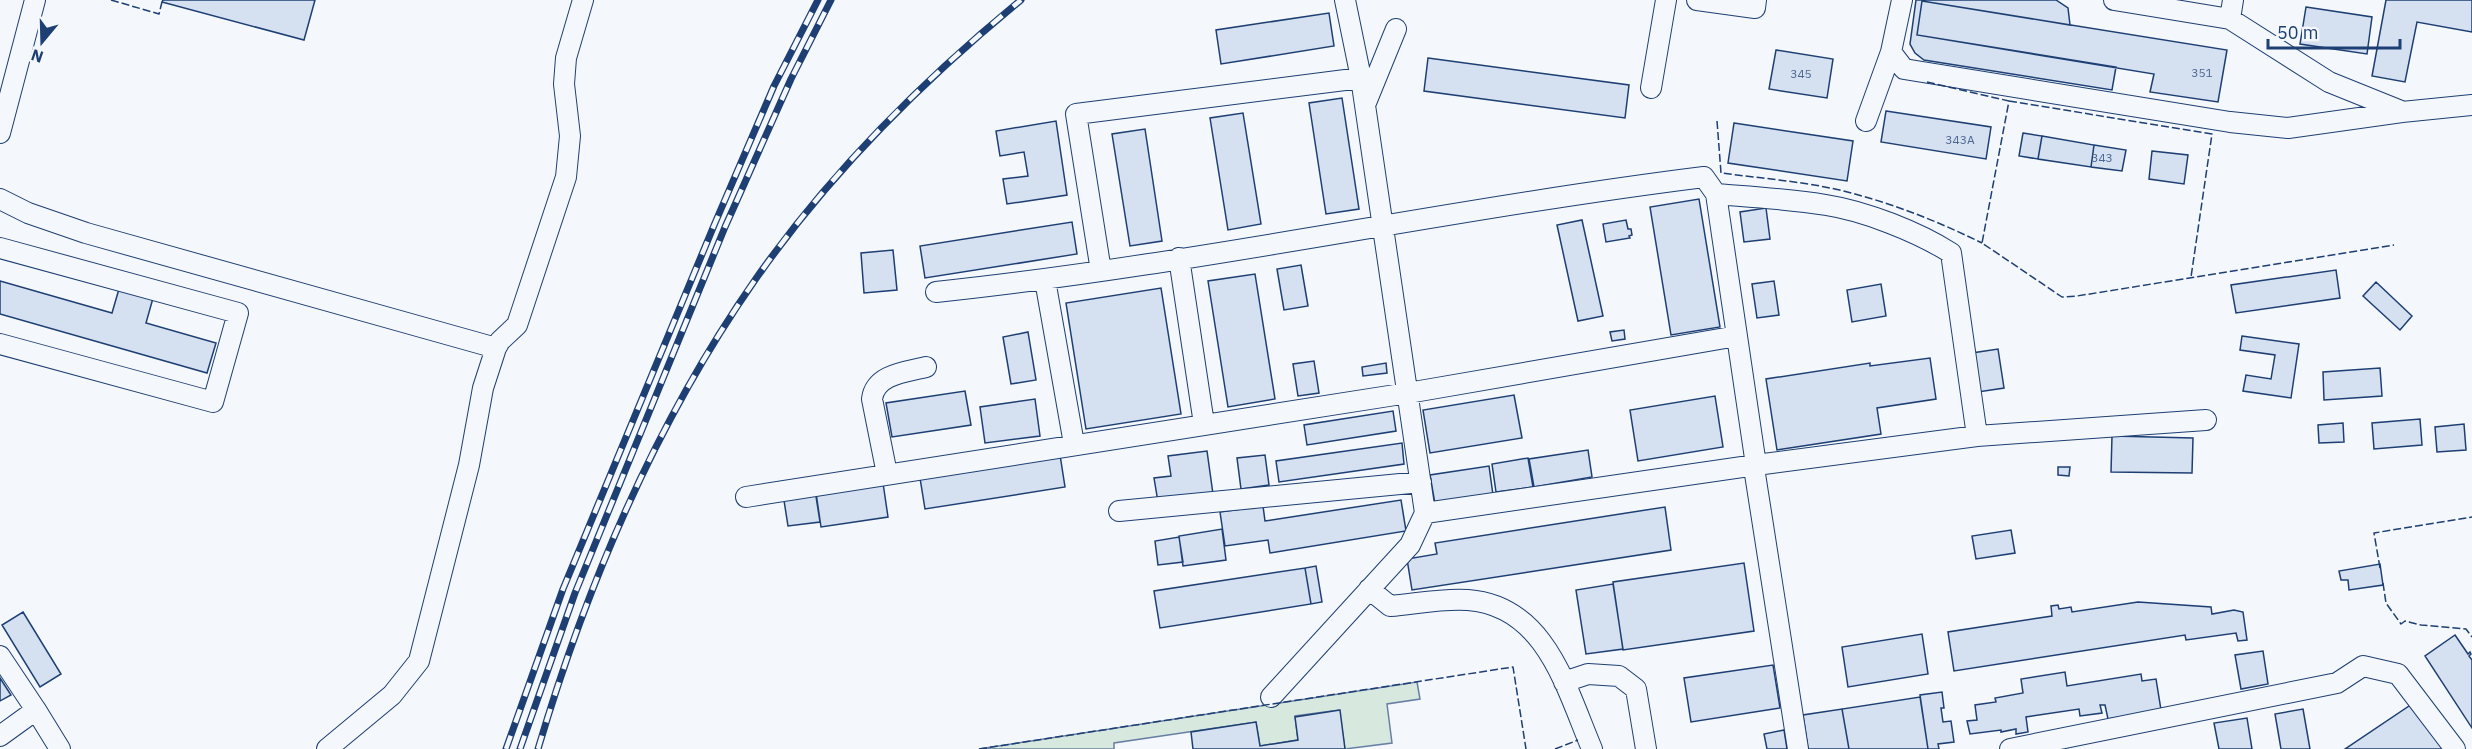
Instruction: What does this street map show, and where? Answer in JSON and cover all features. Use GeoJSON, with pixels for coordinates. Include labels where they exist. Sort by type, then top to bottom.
{"type":"FeatureCollection","features":[{"type":"Feature","properties":{"kind":"lane"},"geometry":{"type":"LineString","coordinates":[[0,133],[35,0]]}},
{"type":"Feature","properties":{"kind":"lane"},"geometry":{"type":"LineString","coordinates":[[327,749],[392,695],[419,661],[469,465],[483,388],[496,348],[517,325],[566,177],[570,136],[564,84],[566,58],[584,0]]}},
{"type":"Feature","properties":{"kind":"lane"},"geometry":{"type":"LineString","coordinates":[[1271,697],[1410,545],[1425,513],[1361,78],[1345,0]]}},
{"type":"Feature","properties":{"kind":"lane"},"geometry":{"type":"LineString","coordinates":[[1651,88],[1666,0]]}},
{"type":"Feature","properties":{"kind":"lane"},"geometry":{"type":"LineString","coordinates":[[1697,0],[1755,8],[1756,0]]}},
{"type":"Feature","properties":{"kind":"lane"},"geometry":{"type":"LineString","coordinates":[[1866,121],[1891,52],[1902,0]]}},
{"type":"Feature","properties":{"kind":"lane"},"geometry":{"type":"LineString","coordinates":[[2114,0],[2232,10],[2330,82],[2402,112]]}},
{"type":"Feature","properties":{"kind":"lane"},"geometry":{"type":"LineString","coordinates":[[1365,105],[1396,29]]}},
{"type":"Feature","properties":{"kind":"lane"},"geometry":{"type":"LineString","coordinates":[[1891,52],[1904,69],[2230,122],[2288,128],[2472,105]]}},
{"type":"Feature","properties":{"kind":"lane"},"geometry":{"type":"LineString","coordinates":[[1101,271],[1076,114],[1361,78]]}},
{"type":"Feature","properties":{"kind":"lane"},"geometry":{"type":"LineString","coordinates":[[936,292],[1045,280],[1592,191],[1704,177],[1716,194],[1756,465],[1755,474],[1798,749]]}},
{"type":"Feature","properties":{"kind":"lane"},"geometry":{"type":"LineString","coordinates":[[1716,194],[1828,205],[1894,225],[1932,241],[1951,253],[1977,435]]}},
{"type":"Feature","properties":{"kind":"lane"},"geometry":{"type":"LineString","coordinates":[[0,200],[28,213],[86,233],[496,348]]}},
{"type":"Feature","properties":{"kind":"lane"},"geometry":{"type":"LineString","coordinates":[[0,248],[238,313],[213,402],[0,344]]}},
{"type":"Feature","properties":{"kind":"lane"},"geometry":{"type":"LineString","coordinates":[[1179,258],[1204,424]]}},
{"type":"Feature","properties":{"kind":"lane"},"geometry":{"type":"LineString","coordinates":[[1045,280],[1074,444]]}},
{"type":"Feature","properties":{"kind":"lane"},"geometry":{"type":"LineString","coordinates":[[746,497],[1408,393],[1737,336]]}},
{"type":"Feature","properties":{"kind":"lane"},"geometry":{"type":"LineString","coordinates":[[887,474],[872,399],[873,392],[878,384],[889,376],[926,367]]}},
{"type":"Feature","properties":{"kind":"lane"},"geometry":{"type":"LineString","coordinates":[[1425,513],[1977,435],[2206,420]]}},
{"type":"Feature","properties":{"kind":"lane"},"geometry":{"type":"LineString","coordinates":[[1119,511],[1420,482]]}},
{"type":"Feature","properties":{"kind":"lane"},"geometry":{"type":"LineString","coordinates":[[1369,589],[1390,606],[1467,600],[1490,603],[1509,610],[1536,632],[1564,682],[1592,749]]}},
{"type":"Feature","properties":{"kind":"lane"},"geometry":{"type":"LineString","coordinates":[[0,656],[60,749]]}},
{"type":"Feature","properties":{"kind":"lane"},"geometry":{"type":"LineString","coordinates":[[2010,749],[2337,683],[2363,666],[2398,674],[2455,749]]}},
{"type":"Feature","properties":{"kind":"lane"},"geometry":{"type":"LineString","coordinates":[[1564,682],[1588,674],[1619,676],[1636,689],[1646,749]]}},
{"type":"Feature","properties":{"kind":"lane"},"geometry":{"type":"LineString","coordinates":[[0,736],[36,710]]}},
{"type":"Feature","properties":{"kind":"shaded area"},"geometry":{"type":"Polygon","coordinates":[[[1417,682],[1420,699],[1387,704],[1392,743],[1345,749],[1339,710],[1295,716],[1298,740],[1260,746],[1256,722],[1114,743],[1114,749],[979,749],[1417,682]]]}},
{"type":"Feature","properties":{"kind":"building"},"geometry":{"type":"Polygon","coordinates":[[[163,0],[315,0],[304,40],[162,2],[163,0]]]}},
{"type":"Feature","properties":{"kind":"building"},"geometry":{"type":"Polygon","coordinates":[[[1916,0],[2056,0],[2068,8],[2070,25],[1922,1],[1917,35],[2116,67],[2112,90],[1924,60],[1915,53],[1910,44],[1916,0]]]}},
{"type":"Feature","properties":{"kind":"building"},"geometry":{"type":"Polygon","coordinates":[[[2386,0],[2472,0],[2472,32],[2417,22],[2405,82],[2372,76],[2386,0]]]}},
{"type":"Feature","properties":{"kind":"building"},"geometry":{"type":"Polygon","coordinates":[[[1922,1],[2227,50],[2218,102],[2150,92],[2154,74],[1917,35],[1922,1]]]}},
{"type":"Feature","properties":{"kind":"building"},"geometry":{"type":"Polygon","coordinates":[[[2306,7],[2372,17],[2367,54],[2300,44],[2306,7]]]}},
{"type":"Feature","properties":{"kind":"building"},"geometry":{"type":"Polygon","coordinates":[[[1329,13],[1334,46],[1221,64],[1216,30],[1329,13]]]}},
{"type":"Feature","properties":{"kind":"building"},"geometry":{"type":"Polygon","coordinates":[[[1776,50],[1833,59],[1827,98],[1769,89],[1776,50]]]}},
{"type":"Feature","properties":{"kind":"building"},"geometry":{"type":"Polygon","coordinates":[[[1428,58],[1629,85],[1625,118],[1424,91],[1428,58]]]}},
{"type":"Feature","properties":{"kind":"building"},"geometry":{"type":"Polygon","coordinates":[[[1342,98],[1359,209],[1326,214],[1309,103],[1342,98]]]}},
{"type":"Feature","properties":{"kind":"building"},"geometry":{"type":"Polygon","coordinates":[[[1886,111],[1991,127],[1986,159],[1881,142],[1886,111]]]}},
{"type":"Feature","properties":{"kind":"building"},"geometry":{"type":"Polygon","coordinates":[[[1243,113],[1261,224],[1228,230],[1210,118],[1243,113]]]}},
{"type":"Feature","properties":{"kind":"building"},"geometry":{"type":"Polygon","coordinates":[[[1056,121],[1067,195],[1007,204],[1003,179],[1028,176],[1024,152],[1000,156],[996,131],[1056,121]]]}},
{"type":"Feature","properties":{"kind":"building"},"geometry":{"type":"Polygon","coordinates":[[[1734,123],[1853,141],[1847,181],[1728,163],[1734,123]]]}},
{"type":"Feature","properties":{"kind":"building"},"geometry":{"type":"Polygon","coordinates":[[[1145,129],[1162,241],[1130,246],[1112,134],[1145,129]]]}},
{"type":"Feature","properties":{"kind":"building"},"geometry":{"type":"Polygon","coordinates":[[[2023,133],[2042,136],[2038,159],[2019,156],[2023,133]]]}},
{"type":"Feature","properties":{"kind":"building"},"geometry":{"type":"Polygon","coordinates":[[[2042,136],[2094,145],[2091,167],[2038,159],[2042,136]]]}},
{"type":"Feature","properties":{"kind":"building"},"geometry":{"type":"Polygon","coordinates":[[[2094,145],[2126,150],[2122,171],[2091,167],[2094,145]]]}},
{"type":"Feature","properties":{"kind":"building"},"geometry":{"type":"Polygon","coordinates":[[[2152,151],[2188,155],[2184,184],[2149,179],[2152,151]]]}},
{"type":"Feature","properties":{"kind":"building"},"geometry":{"type":"Polygon","coordinates":[[[1699,199],[1720,327],[1671,335],[1650,207],[1699,199]]]}},
{"type":"Feature","properties":{"kind":"building"},"geometry":{"type":"Polygon","coordinates":[[[1766,208],[1770,239],[1744,242],[1740,212],[1766,208]]]}},
{"type":"Feature","properties":{"kind":"building"},"geometry":{"type":"Polygon","coordinates":[[[1582,220],[1603,316],[1578,321],[1557,225],[1582,220]]]}},
{"type":"Feature","properties":{"kind":"building"},"geometry":{"type":"Polygon","coordinates":[[[1626,220],[1628,229],[1631,229],[1630,238],[1606,242],[1603,224],[1626,220]]]}},
{"type":"Feature","properties":{"kind":"building"},"geometry":{"type":"Polygon","coordinates":[[[1072,222],[1077,254],[925,278],[920,246],[1072,222]]]}},
{"type":"Feature","properties":{"kind":"building"},"geometry":{"type":"Polygon","coordinates":[[[893,250],[897,290],[864,293],[861,253],[893,250]]]}},
{"type":"Feature","properties":{"kind":"building"},"geometry":{"type":"Polygon","coordinates":[[[1301,265],[1308,306],[1284,310],[1277,269],[1301,265]]]}},
{"type":"Feature","properties":{"kind":"building"},"geometry":{"type":"Polygon","coordinates":[[[2336,270],[2340,298],[2236,313],[2231,285],[2336,270]]]}},
{"type":"Feature","properties":{"kind":"building"},"geometry":{"type":"Polygon","coordinates":[[[1255,274],[1275,399],[1228,407],[1208,281],[1255,274]]]}},
{"type":"Feature","properties":{"kind":"building"},"geometry":{"type":"Polygon","coordinates":[[[0,281],[112,313],[121,282],[155,291],[146,323],[216,343],[207,373],[0,314],[0,281]]]}},
{"type":"Feature","properties":{"kind":"building"},"geometry":{"type":"Polygon","coordinates":[[[1774,281],[1779,315],[1757,318],[1752,284],[1774,281]]]}},
{"type":"Feature","properties":{"kind":"building"},"geometry":{"type":"Polygon","coordinates":[[[2376,282],[2412,316],[2400,330],[2363,296],[2376,282]]]}},
{"type":"Feature","properties":{"kind":"building"},"geometry":{"type":"Polygon","coordinates":[[[1881,284],[1886,316],[1852,322],[1847,290],[1881,284]]]}},
{"type":"Feature","properties":{"kind":"building"},"geometry":{"type":"Polygon","coordinates":[[[1161,288],[1181,414],[1086,429],[1066,303],[1161,288]]]}},
{"type":"Feature","properties":{"kind":"building"},"geometry":{"type":"Polygon","coordinates":[[[1624,330],[1625,339],[1612,341],[1610,332],[1624,330]]]}},
{"type":"Feature","properties":{"kind":"building"},"geometry":{"type":"Polygon","coordinates":[[[1028,332],[1036,380],[1011,384],[1003,337],[1028,332]]]}},
{"type":"Feature","properties":{"kind":"building"},"geometry":{"type":"Polygon","coordinates":[[[2242,336],[2299,344],[2291,398],[2243,391],[2246,375],[2271,379],[2275,355],[2240,350],[2242,336]]]}},
{"type":"Feature","properties":{"kind":"building"},"geometry":{"type":"Polygon","coordinates":[[[1998,349],[2004,388],[1978,392],[1972,353],[1998,349]]]}},
{"type":"Feature","properties":{"kind":"building"},"geometry":{"type":"Polygon","coordinates":[[[1930,358],[1936,399],[1877,408],[1881,434],[1777,450],[1766,379],[1870,363],[1870,366],[1930,358]]]}},
{"type":"Feature","properties":{"kind":"building"},"geometry":{"type":"Polygon","coordinates":[[[1314,361],[1319,393],[1298,396],[1293,364],[1314,361]]]}},
{"type":"Feature","properties":{"kind":"building"},"geometry":{"type":"Polygon","coordinates":[[[1386,363],[1387,373],[1363,376],[1362,367],[1386,363]]]}},
{"type":"Feature","properties":{"kind":"building"},"geometry":{"type":"Polygon","coordinates":[[[2380,368],[2382,396],[2324,400],[2323,372],[2380,368]]]}},
{"type":"Feature","properties":{"kind":"building"},"geometry":{"type":"Polygon","coordinates":[[[965,391],[971,425],[892,437],[886,403],[965,391]]]}},
{"type":"Feature","properties":{"kind":"building"},"geometry":{"type":"Polygon","coordinates":[[[1514,395],[1522,438],[1430,453],[1423,410],[1514,395]]]}},
{"type":"Feature","properties":{"kind":"building"},"geometry":{"type":"Polygon","coordinates":[[[1715,396],[1723,447],[1638,461],[1630,410],[1715,396]]]}},
{"type":"Feature","properties":{"kind":"building"},"geometry":{"type":"Polygon","coordinates":[[[1035,399],[1040,436],[985,443],[980,407],[1035,399]]]}},
{"type":"Feature","properties":{"kind":"building"},"geometry":{"type":"Polygon","coordinates":[[[1393,411],[1396,431],[1307,445],[1304,425],[1393,411]]]}},
{"type":"Feature","properties":{"kind":"building"},"geometry":{"type":"Polygon","coordinates":[[[2420,419],[2422,445],[2374,449],[2372,423],[2420,419]]]}},
{"type":"Feature","properties":{"kind":"building"},"geometry":{"type":"Polygon","coordinates":[[[2343,423],[2344,442],[2319,443],[2318,425],[2343,423]]]}},
{"type":"Feature","properties":{"kind":"building"},"geometry":{"type":"Polygon","coordinates":[[[2464,424],[2466,450],[2437,452],[2435,427],[2464,424]]]}},
{"type":"Feature","properties":{"kind":"building"},"geometry":{"type":"Polygon","coordinates":[[[2112,436],[2193,438],[2192,473],[2111,472],[2112,436]]]}},
{"type":"Feature","properties":{"kind":"building"},"geometry":{"type":"Polygon","coordinates":[[[1402,443],[1404,464],[1279,482],[1276,461],[1402,443]]]}},
{"type":"Feature","properties":{"kind":"building"},"geometry":{"type":"Polygon","coordinates":[[[1588,450],[1592,477],[1534,487],[1529,459],[1588,450]]]}},
{"type":"Feature","properties":{"kind":"building"},"geometry":{"type":"Polygon","coordinates":[[[1207,451],[1213,494],[1158,502],[1154,478],[1171,476],[1168,456],[1207,451]]]}},
{"type":"Feature","properties":{"kind":"building"},"geometry":{"type":"Polygon","coordinates":[[[1060,455],[1065,487],[925,509],[920,478],[1060,455]]]}},
{"type":"Feature","properties":{"kind":"building"},"geometry":{"type":"Polygon","coordinates":[[[1265,455],[1269,485],[1241,489],[1237,458],[1265,455]]]}},
{"type":"Feature","properties":{"kind":"building"},"geometry":{"type":"Polygon","coordinates":[[[1528,458],[1533,487],[1496,492],[1492,464],[1528,458]]]}},
{"type":"Feature","properties":{"kind":"building"},"geometry":{"type":"Polygon","coordinates":[[[1489,466],[1493,495],[1435,504],[1430,475],[1489,466]]]}},
{"type":"Feature","properties":{"kind":"building"},"geometry":{"type":"Polygon","coordinates":[[[2058,467],[2070,467],[2069,476],[2058,475],[2058,467]]]}},
{"type":"Feature","properties":{"kind":"building"},"geometry":{"type":"Polygon","coordinates":[[[883,483],[888,517],[821,527],[816,493],[883,483]]]}},
{"type":"Feature","properties":{"kind":"building"},"geometry":{"type":"Polygon","coordinates":[[[815,490],[820,522],[788,526],[783,494],[815,490]]]}},
{"type":"Feature","properties":{"kind":"building"},"geometry":{"type":"Polygon","coordinates":[[[1401,500],[1406,531],[1270,553],[1268,540],[1225,546],[1220,512],[1263,506],[1265,521],[1401,500]]]}},
{"type":"Feature","properties":{"kind":"building"},"geometry":{"type":"Polygon","coordinates":[[[1665,507],[1671,550],[1412,590],[1407,559],[1437,554],[1435,543],[1665,507]]]}},
{"type":"Feature","properties":{"kind":"building"},"geometry":{"type":"Polygon","coordinates":[[[1222,529],[1226,560],[1183,566],[1179,536],[1222,529]]]}},
{"type":"Feature","properties":{"kind":"building"},"geometry":{"type":"Polygon","coordinates":[[[2011,530],[2015,553],[1976,559],[1972,536],[2011,530]]]}},
{"type":"Feature","properties":{"kind":"building"},"geometry":{"type":"Polygon","coordinates":[[[1179,537],[1183,562],[1158,565],[1155,541],[1179,537]]]}},
{"type":"Feature","properties":{"kind":"building"},"geometry":{"type":"Polygon","coordinates":[[[1744,563],[1754,631],[1623,650],[1613,582],[1744,563]]]}},
{"type":"Feature","properties":{"kind":"building"},"geometry":{"type":"Polygon","coordinates":[[[2380,564],[2383,585],[2349,590],[2348,580],[2341,580],[2339,571],[2380,564]]]}},
{"type":"Feature","properties":{"kind":"building"},"geometry":{"type":"Polygon","coordinates":[[[1316,566],[1322,602],[1311,604],[1305,568],[1316,566]]]}},
{"type":"Feature","properties":{"kind":"building"},"geometry":{"type":"Polygon","coordinates":[[[1305,568],[1311,604],[1160,628],[1154,591],[1305,568]]]}},
{"type":"Feature","properties":{"kind":"building"},"geometry":{"type":"Polygon","coordinates":[[[1613,584],[1623,649],[1586,654],[1576,590],[1613,584]]]}},
{"type":"Feature","properties":{"kind":"building"},"geometry":{"type":"Polygon","coordinates":[[[2138,602],[2211,607],[2212,614],[2234,610],[2243,612],[2247,640],[2238,641],[2236,633],[2186,640],[2185,635],[1954,671],[1948,632],[2052,616],[2051,606],[2058,605],[2059,609],[2071,607],[2072,612],[2138,602]]]}},
{"type":"Feature","properties":{"kind":"building"},"geometry":{"type":"Polygon","coordinates":[[[23,612],[61,674],[40,687],[2,625],[23,612]]]}},
{"type":"Feature","properties":{"kind":"building"},"geometry":{"type":"Polygon","coordinates":[[[1922,634],[1928,674],[1848,687],[1842,647],[1922,634]]]}},
{"type":"Feature","properties":{"kind":"building"},"geometry":{"type":"Polygon","coordinates":[[[2455,635],[2468,654],[2470,652],[2471,654],[2469,656],[2472,660],[2472,728],[2425,656],[2455,635]]]}},
{"type":"Feature","properties":{"kind":"building"},"geometry":{"type":"Polygon","coordinates":[[[2263,651],[2268,684],[2241,689],[2235,655],[2263,651]]]}},
{"type":"Feature","properties":{"kind":"building"},"geometry":{"type":"Polygon","coordinates":[[[1773,665],[1780,708],[1691,722],[1684,678],[1773,665]]]}},
{"type":"Feature","properties":{"kind":"building"},"geometry":{"type":"Polygon","coordinates":[[[2065,672],[2067,686],[2141,674],[2142,681],[2156,679],[2161,710],[2108,719],[2105,705],[2100,705],[2102,713],[2080,716],[2079,709],[2026,717],[2028,732],[2016,734],[2016,729],[1970,734],[1967,721],[1977,720],[1975,705],[1996,702],[1995,698],[2023,693],[2021,679],[2065,672]]]}},
{"type":"Feature","properties":{"kind":"building"},"geometry":{"type":"Polygon","coordinates":[[[0,678],[11,695],[0,701],[0,678]]]}},
{"type":"Feature","properties":{"kind":"building"},"geometry":{"type":"Polygon","coordinates":[[[1942,692],[1943,722],[1951,721],[1954,742],[1938,744],[1939,749],[1928,749],[1920,695],[1942,692]]]}},
{"type":"Feature","properties":{"kind":"building"},"geometry":{"type":"Polygon","coordinates":[[[1920,697],[1928,749],[1849,749],[1842,709],[1920,697]]]}},
{"type":"Feature","properties":{"kind":"building"},"geometry":{"type":"Polygon","coordinates":[[[2415,702],[2446,749],[2345,749],[2415,702]]]}},
{"type":"Feature","properties":{"kind":"building"},"geometry":{"type":"Polygon","coordinates":[[[1842,709],[1849,749],[1808,749],[1803,715],[1842,709]]]}},
{"type":"Feature","properties":{"kind":"building"},"geometry":{"type":"Polygon","coordinates":[[[2303,709],[2310,749],[2281,749],[2275,714],[2303,709]]]}},
{"type":"Feature","properties":{"kind":"building"},"geometry":{"type":"Polygon","coordinates":[[[1340,710],[1345,749],[1193,749],[1191,732],[1256,722],[1260,746],[1298,740],[1295,717],[1340,710]]]}},
{"type":"Feature","properties":{"kind":"building"},"geometry":{"type":"Polygon","coordinates":[[[2247,718],[2252,749],[2219,749],[2214,723],[2247,718]]]}},
{"type":"Feature","properties":{"kind":"building"},"geometry":{"type":"Polygon","coordinates":[[[1784,730],[1787,749],[1767,749],[1764,734],[1784,730]]]}},
{"type":"Feature","properties":{"kind":"railway"},"geometry":{"type":"LineString","coordinates":[[506,749],[563,589],[715,223],[774,86],[818,0]]}},
{"type":"Feature","properties":{"kind":"railway"},"geometry":{"type":"LineString","coordinates":[[520,749],[575,593],[725,227],[791,79],[831,0]]}},
{"type":"Feature","properties":{"kind":"railway"},"geometry":{"type":"LineString","coordinates":[[538,749],[579,626],[628,506],[686,390],[719,334],[784,241],[845,166],[948,63],[1021,0]]}},
{"type":"Feature","properties":{"kind":"fence"},"geometry":{"type":"LineString","coordinates":[[111,0],[159,14],[162,2]]}},
{"type":"Feature","properties":{"kind":"fence"},"geometry":{"type":"LineString","coordinates":[[1927,82],[2009,101],[1982,243],[2062,297],[2394,245]]}},
{"type":"Feature","properties":{"kind":"fence"},"geometry":{"type":"LineString","coordinates":[[2009,101],[2212,134],[2191,277]]}},
{"type":"Feature","properties":{"kind":"fence"},"geometry":{"type":"LineString","coordinates":[[1717,121],[1721,173],[1807,184],[1873,199],[1982,243]]}},
{"type":"Feature","properties":{"kind":"fence"},"geometry":{"type":"LineString","coordinates":[[2380,568],[2374,533],[2472,517]]}},
{"type":"Feature","properties":{"kind":"fence"},"geometry":{"type":"LineString","coordinates":[[2383,583],[2386,603],[2401,624],[2405,621],[2421,625],[2466,629],[2472,637]]}},
{"type":"Feature","properties":{"kind":"fence"},"geometry":{"type":"LineString","coordinates":[[979,749],[1513,667],[1526,749]]}},
{"type":"Feature","properties":{"kind":"fence"},"geometry":{"type":"LineString","coordinates":[[1555,749],[1578,740]]}}]}
